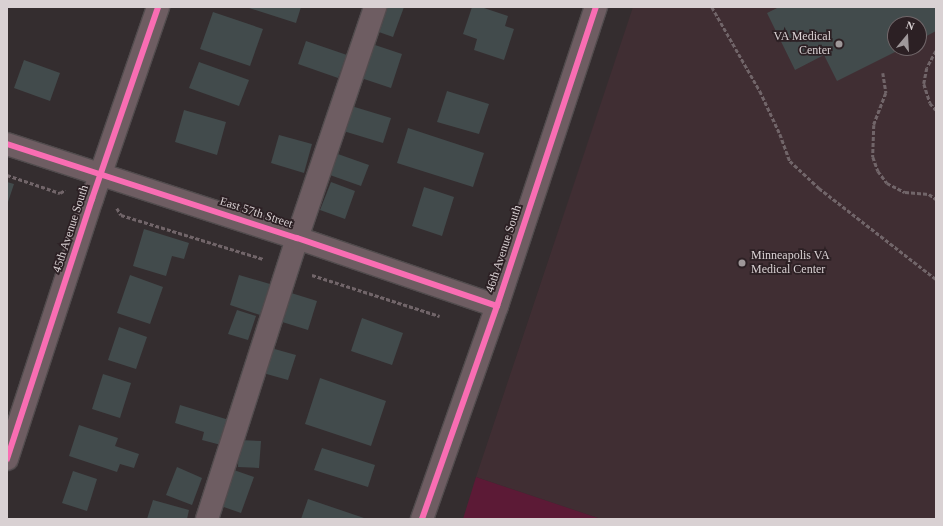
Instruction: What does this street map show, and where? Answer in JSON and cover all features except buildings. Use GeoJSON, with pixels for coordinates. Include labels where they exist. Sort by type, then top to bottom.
{"type":"FeatureCollection","features":[{"type":"Feature","properties":{"kind":"street","name":"45th Avenue South"},"geometry":{"type":"LineString","coordinates":[[7,459],[158,7]]}},
{"type":"Feature","properties":{"kind":"street"},"geometry":{"type":"LineString","coordinates":[[207,519],[297,238],[375,7]]}},
{"type":"Feature","properties":{"kind":"street","name":"46th Avenue South"},"geometry":{"type":"LineString","coordinates":[[422,519],[497,306],[596,7]]}},
{"type":"Feature","properties":{"kind":"street","name":"East 57th Street"},"geometry":{"type":"LineString","coordinates":[[7,144],[297,238],[497,306]]}},
{"type":"Feature","properties":{"kind":"path"},"geometry":{"type":"LineString","coordinates":[[712,7],[760,91],[780,134],[790,161],[819,188],[936,279]]}},
{"type":"Feature","properties":{"kind":"path"},"geometry":{"type":"LineString","coordinates":[[936,51],[927,68],[924,84],[930,104],[936,110]]}},
{"type":"Feature","properties":{"kind":"path"},"geometry":{"type":"LineString","coordinates":[[883,73],[886,93],[874,125],[873,157],[878,171],[887,183],[905,192],[929,194],[936,199]]}},
{"type":"Feature","properties":{"kind":"path"},"geometry":{"type":"LineString","coordinates":[[7,175],[60,193],[65,190]]}},
{"type":"Feature","properties":{"kind":"shaded area","name":"Minneapolis VA Medical Center"},"geometry":{"type":"Polygon","coordinates":[[[633,7],[936,7],[936,519],[601,519],[476,477],[633,7]]]}},
{"type":"Feature","properties":{"kind":"shaded area"},"geometry":{"type":"Polygon","coordinates":[[[476,477],[601,519],[463,519],[476,477]]]}},
{"type":"Feature","properties":{"kind":"cycle path"},"geometry":{"type":"LineString","coordinates":[[7,459],[92,199],[158,7]]}},
{"type":"Feature","properties":{"kind":"cycle path"},"geometry":{"type":"LineString","coordinates":[[422,519],[497,306],[596,7]]}},
{"type":"Feature","properties":{"kind":"cycle path"},"geometry":{"type":"LineString","coordinates":[[7,144],[297,238],[497,306]]}},
{"type":"Feature","properties":{"kind":"place","name":"VA Medical Center"},"geometry":{"type":"Point","coordinates":[839,44]}},
{"type":"Feature","properties":{"kind":"place","name":"Minneapolis VA Medical Center"},"geometry":{"type":"Point","coordinates":[742,263]}}]}
